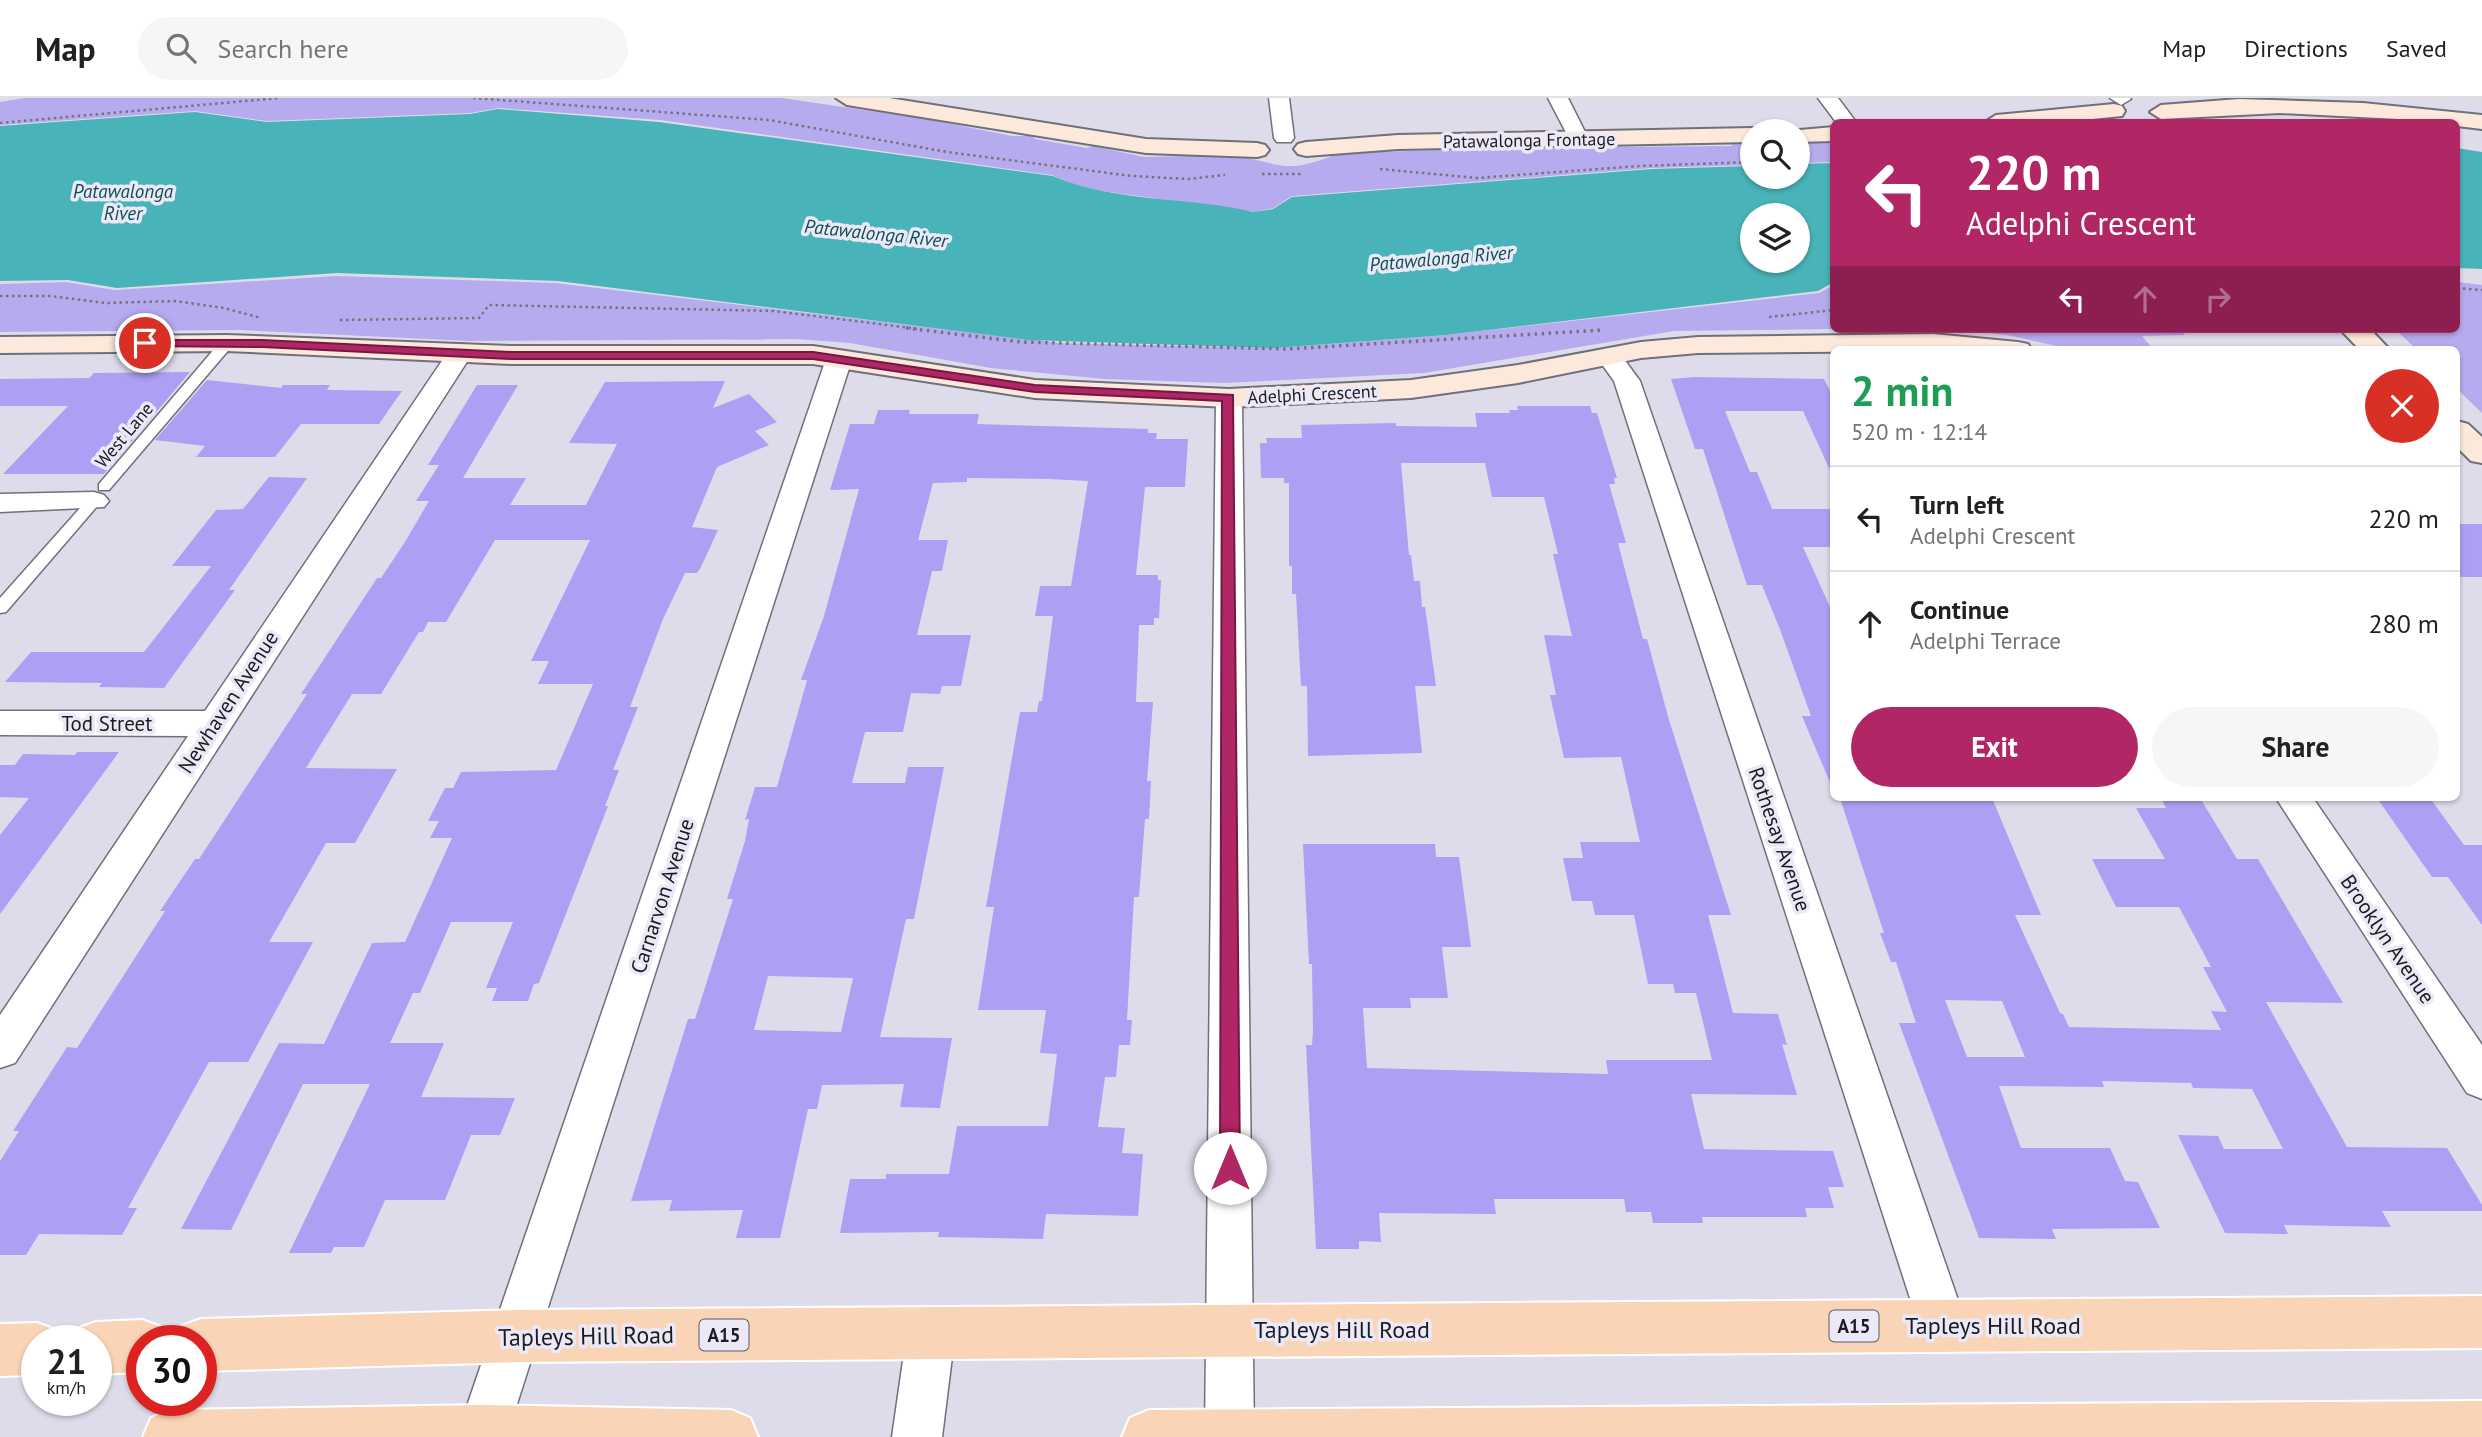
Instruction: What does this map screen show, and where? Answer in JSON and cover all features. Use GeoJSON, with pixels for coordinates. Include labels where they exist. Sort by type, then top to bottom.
{"type":"FeatureCollection","features":[{"type":"Feature","properties":{"kind":"main road","name":"Tapleys Hill Road"},"geometry":{"type":"LineString","coordinates":[[217,1345],[516,1336],[2481,1324]]}},
{"type":"Feature","properties":{"kind":"main road"},"geometry":{"type":"LineString","coordinates":[[0,1350],[21,1349]]}},
{"type":"Feature","properties":{"kind":"main road"},"geometry":{"type":"LineString","coordinates":[[1149,1437],[1910,1434],[2482,1428]]}},
{"type":"Feature","properties":{"kind":"main road"},"geometry":{"type":"LineString","coordinates":[[170,1437],[483,1432],[731,1437]]}},
{"type":"Feature","properties":{"kind":"street"},"geometry":{"type":"LineString","coordinates":[[847,98],[1146,146],[1256,150],[1264,141],[1284,138],[1302,143],[1306,149]]}},
{"type":"Feature","properties":{"kind":"street"},"geometry":{"type":"LineString","coordinates":[[1279,98],[1284,138]]}},
{"type":"Feature","properties":{"kind":"street"},"geometry":{"type":"LineString","coordinates":[[1558,98],[1578,138]]}},
{"type":"Feature","properties":{"kind":"street"},"geometry":{"type":"LineString","coordinates":[[1828,98],[1844,119]]}},
{"type":"Feature","properties":{"kind":"street"},"geometry":{"type":"LineString","coordinates":[[2014,119],[2118,102],[2149,103],[2161,112],[2195,107],[2331,110],[2444,119]]}},
{"type":"Feature","properties":{"kind":"street"},"geometry":{"type":"LineString","coordinates":[[2460,120],[2482,122]]}},
{"type":"Feature","properties":{"kind":"street"},"geometry":{"type":"LineString","coordinates":[[1810,135],[1830,134]]}},
{"type":"Feature","properties":{"kind":"street","name":"Patawalonga Frontage"},"geometry":{"type":"LineString","coordinates":[[1256,150],[1268,159],[1282,160],[1297,158],[1306,149],[1398,142],[1740,135]]}},
{"type":"Feature","properties":{"kind":"street"},"geometry":{"type":"LineString","coordinates":[[2358,333],[2372,346]]}},
{"type":"Feature","properties":{"kind":"street","name":"Adelphi Crescent"},"geometry":{"type":"LineString","coordinates":[[0,345],[227,343],[459,354],[813,355],[1035,389],[1228,398],[1410,389],[1518,374],[1610,343],[1698,345],[1945,342],[1982,346]]}},
{"type":"Feature","properties":{"kind":"street","name":"Rothesay Avenue"},"geometry":{"type":"LineString","coordinates":[[1610,343],[1627,381],[1943,1326]]}},
{"type":"Feature","properties":{"kind":"street","name":"Newhaven Avenue"},"geometry":{"type":"LineString","coordinates":[[0,1050],[459,354]]}},
{"type":"Feature","properties":{"kind":"street","name":"Carnarvon Avenue"},"geometry":{"type":"LineString","coordinates":[[483,1432],[839,359]]}},
{"type":"Feature","properties":{"kind":"street"},"geometry":{"type":"LineString","coordinates":[[1228,398],[1230,1436]]}},
{"type":"Feature","properties":{"kind":"street"},"geometry":{"type":"LineString","coordinates":[[2460,432],[2482,454]]}},
{"type":"Feature","properties":{"kind":"street"},"geometry":{"type":"LineString","coordinates":[[0,503],[99,494]]}},
{"type":"Feature","properties":{"kind":"street","name":"Tod Street"},"geometry":{"type":"LineString","coordinates":[[0,723],[213,724]]}},
{"type":"Feature","properties":{"kind":"street","name":"Brooklyn Avenue"},"geometry":{"type":"LineString","coordinates":[[2296,801],[2482,1080]]}},
{"type":"Feature","properties":{"kind":"street"},"geometry":{"type":"LineString","coordinates":[[917,1437],[932,1333]]}},
{"type":"Feature","properties":{"kind":"lane","name":"West Lane"},"geometry":{"type":"LineString","coordinates":[[0,608],[227,343]]}},
{"type":"Feature","properties":{"kind":"path"},"geometry":{"type":"LineString","coordinates":[[0,123],[279,98]]}},
{"type":"Feature","properties":{"kind":"path"},"geometry":{"type":"LineString","coordinates":[[2460,288],[2482,290]]}},
{"type":"Feature","properties":{"kind":"path"},"geometry":{"type":"LineString","coordinates":[[0,296],[51,296],[106,303],[175,301],[224,308],[272,320]]}},
{"type":"Feature","properties":{"kind":"path"},"geometry":{"type":"LineString","coordinates":[[335,321],[383,317],[479,318],[489,305],[774,311],[1032,343],[1262,349],[1610,343]]}},
{"type":"Feature","properties":{"kind":"path"},"geometry":{"type":"LineString","coordinates":[[1762,318],[1830,310]]}},
{"type":"Feature","properties":{"kind":"shaded area"},"geometry":{"type":"Polygon","coordinates":[[[25,98],[782,98],[932,120],[1012,136],[1032,136],[1035,139],[1087,148],[1093,146],[1144,157],[1191,156],[1201,152],[1213,152],[1289,166],[1311,163],[1356,150],[1380,152],[1609,144],[1616,147],[1731,146],[1740,142],[1740,165],[1652,168],[1292,196],[1273,208],[1254,212],[1102,191],[1077,186],[1052,175],[660,120],[499,108],[470,113],[267,121],[195,111],[0,125],[0,102],[25,98]]]}},
{"type":"Feature","properties":{"kind":"shaded area"},"geometry":{"type":"Polygon","coordinates":[[[1830,140],[1830,162],[1810,163],[1810,143],[1830,140]]]}},
{"type":"Feature","properties":{"kind":"shaded area"},"geometry":{"type":"Polygon","coordinates":[[[336,276],[555,283],[1060,343],[1274,348],[1446,335],[1819,293],[1830,287],[1830,329],[1674,331],[1424,373],[1225,383],[1105,379],[991,368],[850,343],[796,339],[469,341],[241,330],[0,332],[0,284],[66,282],[114,290],[336,276]]]}},
{"type":"Feature","properties":{"kind":"shaded area"},"geometry":{"type":"Polygon","coordinates":[[[2460,282],[2482,285],[2482,413],[2460,392],[2460,346],[2413,346],[2399,333],[2460,333],[2460,282]]]}},
{"type":"Feature","properties":{"kind":"shaded area"},"geometry":{"type":"Polygon","coordinates":[[[1988,333],[2185,335],[2142,336],[2150,346],[2056,346],[1988,333]]]}},
{"type":"Feature","properties":{"kind":"water","name":"Patawalonga River"},"geometry":{"type":"Polygon","coordinates":[[[498,109],[659,122],[1053,176],[1101,191],[1253,212],[1273,209],[1292,197],[1652,169],[1740,166],[1740,189],[1810,189],[1810,164],[1830,163],[1830,284],[1818,291],[1446,335],[1274,348],[1029,340],[558,281],[337,273],[117,288],[68,280],[0,281],[0,126],[195,112],[267,122],[470,114],[498,109]]]}},
{"type":"Feature","properties":{"kind":"water"},"geometry":{"type":"Polygon","coordinates":[[[2460,148],[2482,152],[2482,269],[2460,268],[2460,148]]]}},
{"type":"Feature","properties":{"kind":"building"},"geometry":{"type":"Polygon","coordinates":[[[190,372],[104,474],[3,474],[68,406],[0,406],[0,379],[89,378],[94,373],[190,372]]]}},
{"type":"Feature","properties":{"kind":"building"},"geometry":{"type":"Polygon","coordinates":[[[1671,379],[1824,379],[1830,391],[1830,470],[1803,411],[1725,411],[1750,472],[1757,472],[1772,509],[1830,509],[1830,547],[1803,547],[1830,607],[1830,782],[1802,716],[1811,716],[1781,632],[1762,585],[1747,585],[1703,449],[1695,449],[1671,379]]]}},
{"type":"Feature","properties":{"kind":"building"},"geometry":{"type":"Polygon","coordinates":[[[207,380],[281,388],[283,385],[330,385],[327,390],[402,391],[379,424],[301,424],[275,457],[196,457],[205,446],[155,440],[207,380]]]}},
{"type":"Feature","properties":{"kind":"building"},"geometry":{"type":"Polygon","coordinates":[[[725,381],[713,408],[749,394],[777,422],[755,431],[769,445],[717,467],[692,527],[718,530],[697,573],[685,573],[663,619],[630,707],[638,707],[613,770],[619,770],[605,806],[608,806],[539,983],[534,984],[528,1001],[492,1001],[497,988],[486,988],[513,922],[451,922],[420,993],[413,993],[390,1043],[444,1043],[421,1097],[515,1098],[500,1135],[471,1135],[445,1200],[385,1200],[364,1247],[334,1247],[331,1253],[289,1253],[370,1084],[303,1084],[231,1230],[181,1229],[279,1043],[324,1044],[372,943],[405,942],[452,838],[430,838],[439,821],[428,821],[445,788],[453,788],[461,772],[556,770],[593,684],[538,684],[549,661],[531,661],[590,540],[495,540],[446,622],[428,622],[381,694],[352,694],[306,768],[397,769],[355,843],[326,843],[269,942],[313,942],[248,1062],[209,1062],[128,1208],[137,1208],[122,1235],[39,1234],[26,1255],[0,1255],[0,1161],[19,1131],[13,1131],[67,1047],[77,1048],[165,911],[160,911],[195,859],[199,859],[307,694],[301,694],[377,578],[381,578],[405,542],[429,501],[416,501],[439,465],[428,465],[477,385],[518,385],[463,478],[526,478],[510,505],[586,505],[617,444],[569,443],[605,382],[725,381]]]}},
{"type":"Feature","properties":{"kind":"building"},"geometry":{"type":"Polygon","coordinates":[[[1517,406],[1590,406],[1592,413],[1597,413],[1617,478],[1614,478],[1615,484],[1609,484],[1626,543],[1618,543],[1643,639],[1647,639],[1669,720],[1731,915],[1708,915],[1733,1013],[1778,1014],[1787,1045],[1782,1044],[1797,1095],[1691,1094],[1704,1149],[1833,1151],[1844,1187],[1828,1187],[1834,1208],[1805,1208],[1807,1217],[1702,1217],[1703,1223],[1653,1223],[1651,1212],[1626,1212],[1624,1199],[1494,1199],[1496,1214],[1379,1213],[1381,1242],[1359,1241],[1359,1249],[1316,1249],[1306,1045],[1312,1045],[1312,964],[1309,964],[1303,844],[1435,844],[1436,857],[1459,857],[1471,947],[1442,947],[1448,998],[1410,998],[1411,1008],[1363,1008],[1367,1068],[1608,1074],[1606,1060],[1712,1060],[1696,993],[1675,993],[1673,984],[1648,984],[1634,915],[1595,915],[1592,901],[1572,901],[1563,858],[1583,858],[1580,842],[1640,842],[1621,757],[1564,758],[1550,695],[1556,695],[1544,635],[1572,636],[1553,554],[1558,554],[1544,497],[1492,497],[1485,463],[1401,463],[1409,555],[1414,581],[1420,581],[1436,686],[1415,686],[1422,753],[1308,756],[1307,686],[1301,686],[1296,594],[1292,594],[1292,566],[1289,566],[1289,483],[1284,483],[1284,478],[1261,478],[1260,443],[1267,443],[1266,438],[1302,438],[1301,425],[1396,423],[1396,426],[1477,427],[1475,413],[1510,413],[1509,410],[1518,410],[1517,406]]]}},
{"type":"Feature","properties":{"kind":"building"},"geometry":{"type":"Polygon","coordinates":[[[878,410],[910,410],[909,414],[979,414],[977,424],[1148,429],[1148,433],[1157,433],[1156,439],[1188,439],[1185,487],[1145,487],[1136,575],[1158,575],[1158,580],[1161,580],[1159,618],[1154,618],[1154,625],[1139,625],[1136,702],[1153,702],[1147,781],[1151,781],[1149,819],[1145,819],[1139,897],[1134,897],[1127,1020],[1132,1020],[1130,1045],[1119,1045],[1116,1077],[1105,1077],[1098,1127],[1125,1128],[1122,1153],[1143,1154],[1138,1216],[1046,1214],[1043,1239],[938,1237],[939,1232],[840,1233],[850,1179],[886,1179],[886,1174],[949,1174],[957,1126],[1048,1126],[1057,1054],[1040,1053],[1046,1010],[978,1010],[994,907],[986,907],[1020,712],[1037,712],[1039,701],[1042,701],[1053,616],[1035,616],[1040,586],[1071,586],[1088,481],[1049,479],[967,478],[967,482],[933,483],[918,540],[948,540],[942,571],[932,571],[917,635],[971,635],[961,686],[942,686],[940,694],[911,693],[903,732],[865,732],[852,783],[905,783],[908,767],[944,767],[914,919],[906,919],[880,1037],[952,1038],[940,1108],[900,1107],[904,1084],[822,1085],[817,1109],[808,1109],[780,1238],[736,1238],[743,1210],[669,1211],[672,1200],[631,1201],[688,1019],[695,1019],[733,899],[727,899],[745,841],[749,819],[745,820],[755,787],[777,787],[807,680],[801,680],[824,616],[859,489],[830,490],[850,424],[874,424],[878,410]],[[768,976],[754,1030],[841,1032],[853,978],[768,976]]]}},
{"type":"Feature","properties":{"kind":"building"},"geometry":{"type":"Polygon","coordinates":[[[269,477],[307,478],[229,590],[235,590],[164,688],[99,687],[102,683],[5,682],[31,652],[144,652],[211,566],[172,566],[216,510],[243,509],[269,477]]]}},
{"type":"Feature","properties":{"kind":"building"},"geometry":{"type":"Polygon","coordinates":[[[2460,524],[2482,524],[2482,577],[2460,577],[2460,524]]]}},
{"type":"Feature","properties":{"kind":"building"},"geometry":{"type":"Polygon","coordinates":[[[77,752],[119,752],[0,914],[0,835],[29,798],[0,797],[0,765],[15,765],[23,754],[75,755],[77,752]]]}},
{"type":"Feature","properties":{"kind":"building"},"geometry":{"type":"Polygon","coordinates":[[[1841,801],[1993,801],[2041,915],[2015,915],[2069,1027],[2221,1030],[2211,1011],[2227,1012],[2203,967],[2211,967],[2179,907],[2116,907],[2092,859],[2165,859],[2136,808],[2166,808],[2162,801],[2202,801],[2237,859],[2258,859],[2343,1003],[2266,1002],[2347,1147],[2447,1148],[2482,1205],[2482,1211],[2382,1211],[2391,1227],[2284,1225],[2288,1234],[2225,1233],[2178,1135],[2218,1136],[2224,1149],[2283,1149],[2252,1089],[2193,1088],[2191,1083],[2102,1081],[2104,1087],[1999,1086],[2021,1148],[2110,1148],[2125,1181],[2138,1182],[2160,1228],[2052,1229],[2056,1239],[1979,1238],[1899,1023],[1916,1023],[1896,962],[1891,962],[1880,933],[1884,933],[1841,801]],[[1945,1000],[1967,1057],[2025,1057],[2002,1001],[1945,1000]]]}},
{"type":"Feature","properties":{"kind":"building"},"geometry":{"type":"Polygon","coordinates":[[[2379,801],[2432,801],[2464,845],[2482,845],[2482,925],[2448,877],[2432,877],[2379,801]]]}},
{"type":"Feature","properties":{"kind":"route"},"geometry":{"type":"LineString","coordinates":[[145,343],[262,344],[511,355],[813,355],[1035,389],[1228,398],[1230,1168]]}}]}
